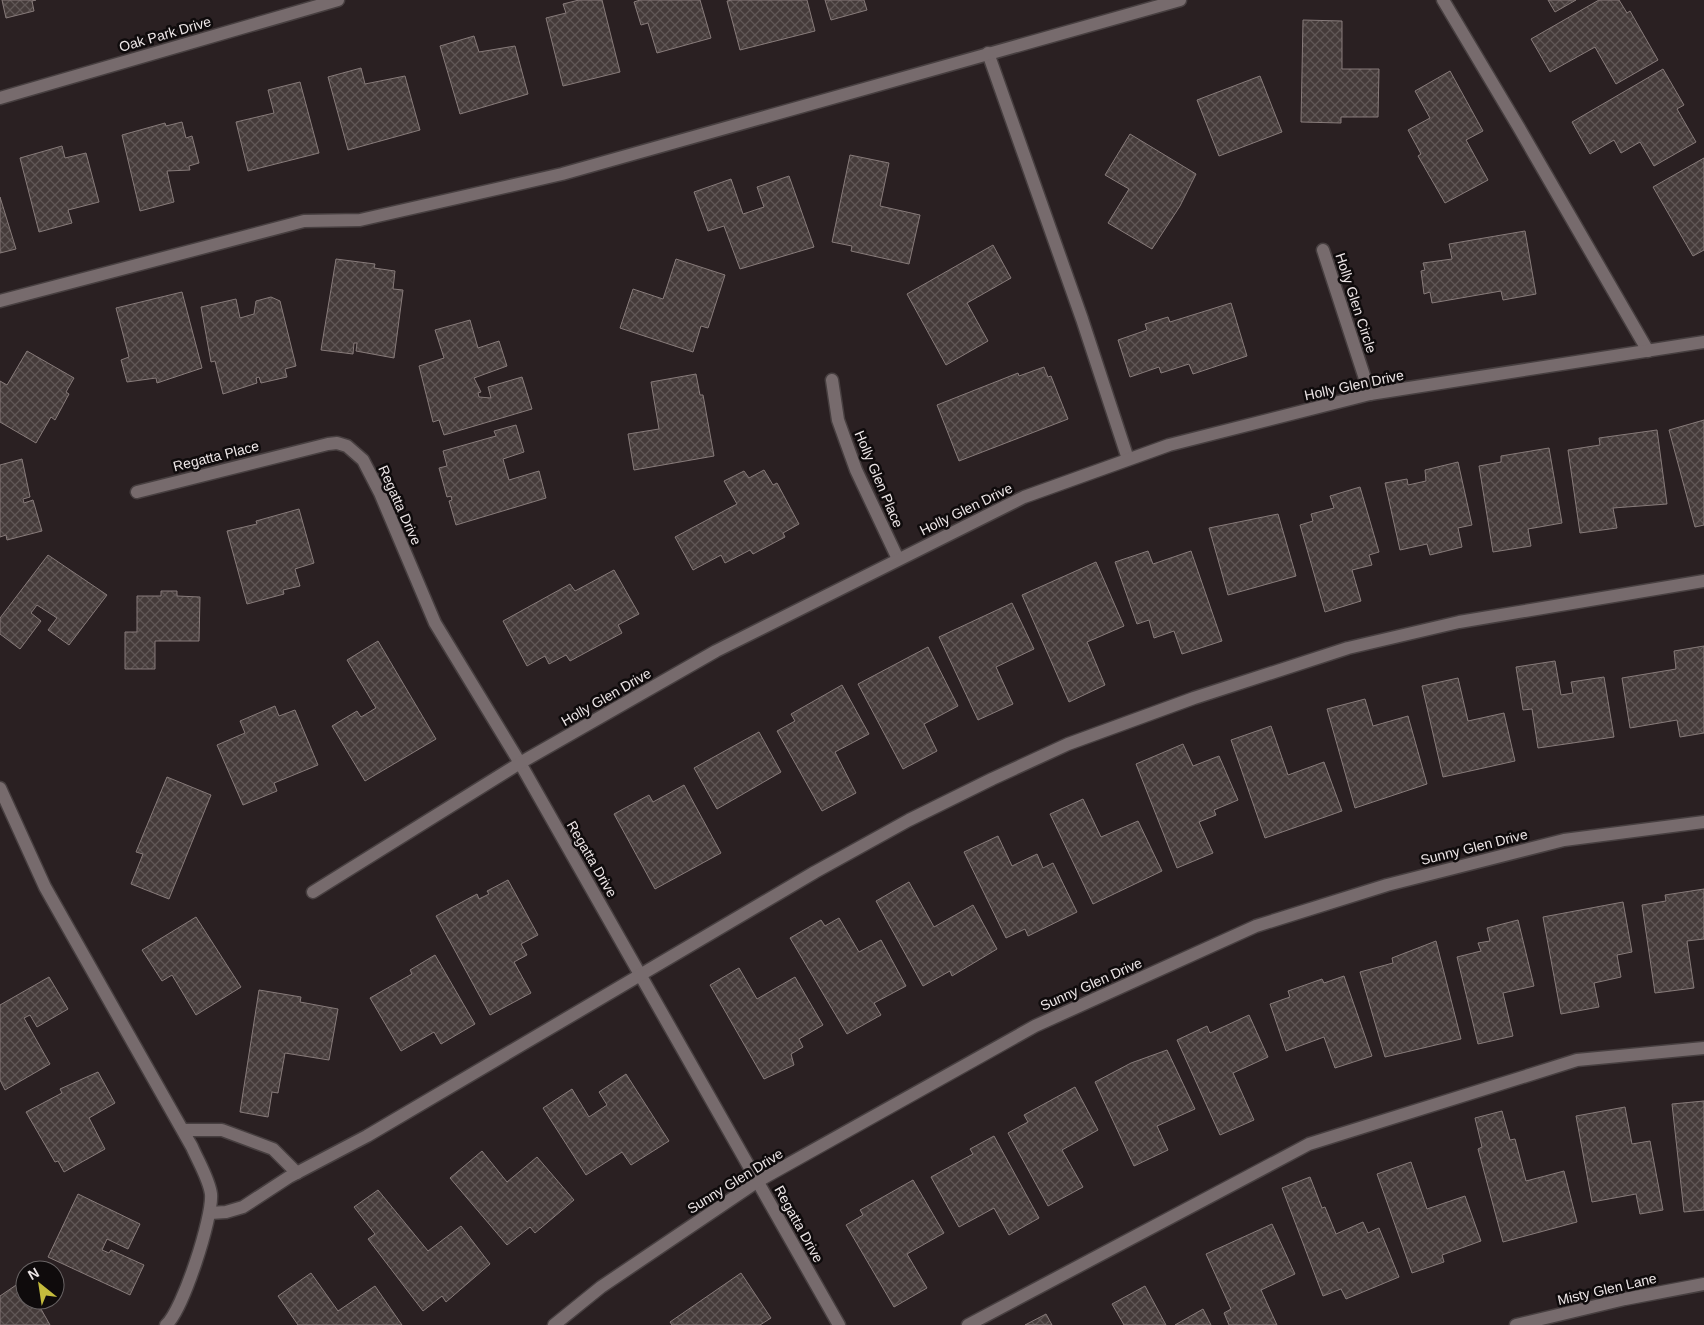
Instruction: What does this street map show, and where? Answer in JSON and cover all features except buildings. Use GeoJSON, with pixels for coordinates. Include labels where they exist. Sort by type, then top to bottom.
{"type":"FeatureCollection","features":[{"type":"Feature","properties":{"kind":"street","name":"Oak Park Drive"},"geometry":{"type":"LineString","coordinates":[[0,98],[305,4],[338,0]]}},
{"type":"Feature","properties":{"kind":"street"},"geometry":{"type":"LineString","coordinates":[[0,301],[304,221],[360,220],[562,174],[1180,0]]}},
{"type":"Feature","properties":{"kind":"street"},"geometry":{"type":"LineString","coordinates":[[1443,0],[1648,351]]}},
{"type":"Feature","properties":{"kind":"street"},"geometry":{"type":"LineString","coordinates":[[988,53],[1082,318],[1128,459]]}},
{"type":"Feature","properties":{"kind":"street","name":"Holly Glen Circle"},"geometry":{"type":"LineString","coordinates":[[1323,250],[1370,394]]}},
{"type":"Feature","properties":{"kind":"street","name":"Holly Glen Drive"},"geometry":{"type":"LineString","coordinates":[[313,892],[520,763],[716,651],[1024,497],[1169,445],[1370,394],[1704,342]]}},
{"type":"Feature","properties":{"kind":"street","name":"Holly Glen Place"},"geometry":{"type":"LineString","coordinates":[[832,380],[838,420],[856,470],[898,559]]}},
{"type":"Feature","properties":{"kind":"street","name":"Regatta Drive"},"geometry":{"type":"LineString","coordinates":[[303,449],[337,443],[347,446],[363,460],[380,493],[435,623],[520,763],[838,1325]]}},
{"type":"Feature","properties":{"kind":"street","name":"Regatta Place"},"geometry":{"type":"LineString","coordinates":[[136,492],[303,449]]}},
{"type":"Feature","properties":{"kind":"street"},"geometry":{"type":"LineString","coordinates":[[210,1213],[226,1212],[243,1207],[297,1173],[366,1136],[824,867],[909,820],[1068,744],[1185,701],[1348,648],[1449,624],[1704,581]]}},
{"type":"Feature","properties":{"kind":"street"},"geometry":{"type":"LineString","coordinates":[[0,788],[45,886],[183,1130],[211,1193],[210,1213],[184,1292],[166,1325]]}},
{"type":"Feature","properties":{"kind":"street","name":"Sunny Glen Drive"},"geometry":{"type":"LineString","coordinates":[[554,1325],[600,1287],[758,1181],[1035,1026],[1256,926],[1387,885],[1564,840],[1704,822]]}},
{"type":"Feature","properties":{"kind":"street"},"geometry":{"type":"LineString","coordinates":[[968,1325],[1309,1144],[1577,1060],[1704,1048]]}},
{"type":"Feature","properties":{"kind":"street"},"geometry":{"type":"LineString","coordinates":[[183,1130],[222,1130],[273,1149],[297,1173]]}},
{"type":"Feature","properties":{"kind":"street","name":"Misty Glen Lane"},"geometry":{"type":"LineString","coordinates":[[1516,1325],[1625,1299],[1704,1284]]}}]}
